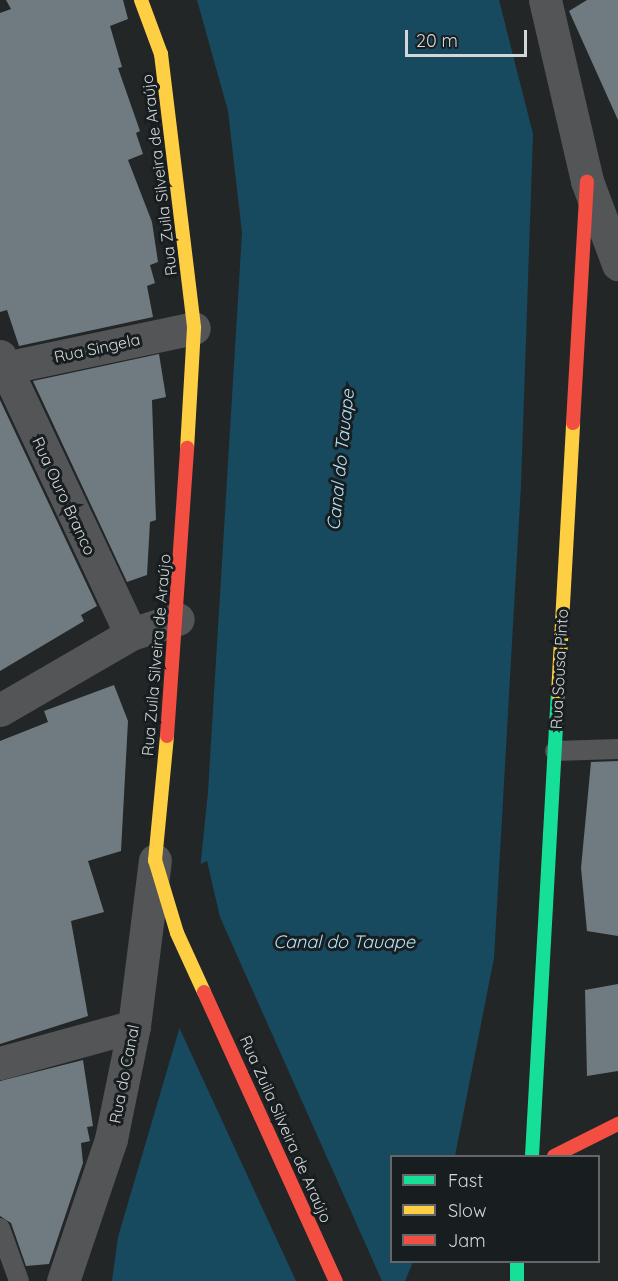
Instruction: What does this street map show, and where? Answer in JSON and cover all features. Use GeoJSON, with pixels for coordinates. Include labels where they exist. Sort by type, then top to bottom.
{"type":"FeatureCollection","features":[{"type":"Feature","properties":{"kind":"street","name":"Rua Zuila Silveira de Araújo"},"geometry":{"type":"LineString","coordinates":[[141,0],[161,54],[194,328],[178,619],[155,860],[177,933],[336,1281]]}},
{"type":"Feature","properties":{"kind":"street","name":"Rua Sousa Pinto"},"geometry":{"type":"LineString","coordinates":[[545,0],[587,181],[618,264]]}},
{"type":"Feature","properties":{"kind":"street","name":"Rua Sousa Pinto"},"geometry":{"type":"LineString","coordinates":[[532,1155],[587,181]]}},
{"type":"Feature","properties":{"kind":"street","name":"Rua Singela"},"geometry":{"type":"LineString","coordinates":[[1,364],[194,328]]}},
{"type":"Feature","properties":{"kind":"street","name":"Rua Ouro Branco"},"geometry":{"type":"LineString","coordinates":[[1,364],[131,634]]}},
{"type":"Feature","properties":{"kind":"street"},"geometry":{"type":"LineString","coordinates":[[0,710],[131,634],[178,619]]}},
{"type":"Feature","properties":{"kind":"street","name":"Rua do Canal"},"geometry":{"type":"LineString","coordinates":[[63,1281],[111,1138],[134,1026],[155,860]]}},
{"type":"Feature","properties":{"kind":"street"},"geometry":{"type":"LineString","coordinates":[[0,1064],[134,1026]]}},
{"type":"Feature","properties":{"kind":"street"},"geometry":{"type":"LineString","coordinates":[[557,1155],[618,1124]]}},
{"type":"Feature","properties":{"kind":"street"},"geometry":{"type":"LineString","coordinates":[[517,1263],[517,1281]]}},
{"type":"Feature","properties":{"kind":"lane"},"geometry":{"type":"LineString","coordinates":[[555,751],[618,749]]}},
{"type":"Feature","properties":{"kind":"lane"},"geometry":{"type":"LineString","coordinates":[[0,1228],[19,1281]]}},
{"type":"Feature","properties":{"kind":"water","name":"Canal do Tauape"},"geometry":{"type":"Polygon","coordinates":[[[197,0],[499,0],[533,134],[521,485],[494,958],[455,1155],[390,1155],[390,1263],[413,1263],[405,1281],[112,1281],[118,1237],[186,1006],[208,792],[242,233],[228,111],[197,0]]]}},
{"type":"Feature","properties":{"kind":"pier"},"geometry":{"type":"Polygon","coordinates":[[[207,861],[220,917],[382,1281],[296,1281],[178,1025],[197,866],[207,861]]]}},
{"type":"Feature","properties":{"kind":"building"},"geometry":{"type":"Polygon","coordinates":[[[6,0],[123,0],[128,19],[110,26],[122,67],[118,68],[140,131],[136,133],[143,154],[128,160],[152,222],[158,262],[150,265],[155,283],[147,286],[153,317],[19,346],[7,310],[0,312],[0,13],[11,9],[6,0]]]}},
{"type":"Feature","properties":{"kind":"building"},"geometry":{"type":"Polygon","coordinates":[[[587,0],[618,0],[618,120],[569,11],[587,0]]]}},
{"type":"Feature","properties":{"kind":"building"},"geometry":{"type":"Polygon","coordinates":[[[159,354],[166,397],[152,400],[156,520],[150,522],[147,575],[127,582],[33,381],[159,354]]]}},
{"type":"Feature","properties":{"kind":"building"},"geometry":{"type":"Polygon","coordinates":[[[0,400],[97,606],[81,615],[84,621],[0,671],[0,400]]]}},
{"type":"Feature","properties":{"kind":"building"},"geometry":{"type":"Polygon","coordinates":[[[114,685],[128,721],[121,851],[88,861],[104,912],[71,921],[88,1016],[0,1044],[0,741],[48,722],[44,711],[114,685]]]}},
{"type":"Feature","properties":{"kind":"building"},"geometry":{"type":"Polygon","coordinates":[[[618,761],[618,936],[587,931],[581,868],[591,762],[618,761]]]}},
{"type":"Feature","properties":{"kind":"building"},"geometry":{"type":"Polygon","coordinates":[[[618,984],[618,1071],[587,1076],[585,990],[618,984]]]}},
{"type":"Feature","properties":{"kind":"building"},"geometry":{"type":"Polygon","coordinates":[[[83,1060],[93,1126],[87,1127],[90,1141],[81,1143],[83,1163],[49,1264],[26,1266],[11,1223],[0,1216],[0,1081],[83,1060]]]}},
{"type":"Feature","properties":{"kind":"traffic: fast"},"geometry":{"type":"LineString","coordinates":[[532,1155],[558,694]]}},
{"type":"Feature","properties":{"kind":"traffic: fast"},"geometry":{"type":"LineString","coordinates":[[517,1263],[517,1281]]}},
{"type":"Feature","properties":{"kind":"traffic: slow"},"geometry":{"type":"LineString","coordinates":[[141,0],[161,54],[194,328],[187,448]]}},
{"type":"Feature","properties":{"kind":"traffic: slow"},"geometry":{"type":"LineString","coordinates":[[558,694],[573,423]]}},
{"type":"Feature","properties":{"kind":"traffic: slow"},"geometry":{"type":"LineString","coordinates":[[167,736],[155,860],[177,933],[204,992]]}},
{"type":"Feature","properties":{"kind":"traffic: jam"},"geometry":{"type":"LineString","coordinates":[[573,423],[587,181]]}},
{"type":"Feature","properties":{"kind":"traffic: jam"},"geometry":{"type":"LineString","coordinates":[[167,736],[187,448]]}},
{"type":"Feature","properties":{"kind":"traffic: jam"},"geometry":{"type":"LineString","coordinates":[[204,992],[336,1281]]}},
{"type":"Feature","properties":{"kind":"traffic: jam"},"geometry":{"type":"LineString","coordinates":[[556,1155],[618,1124]]}}]}
